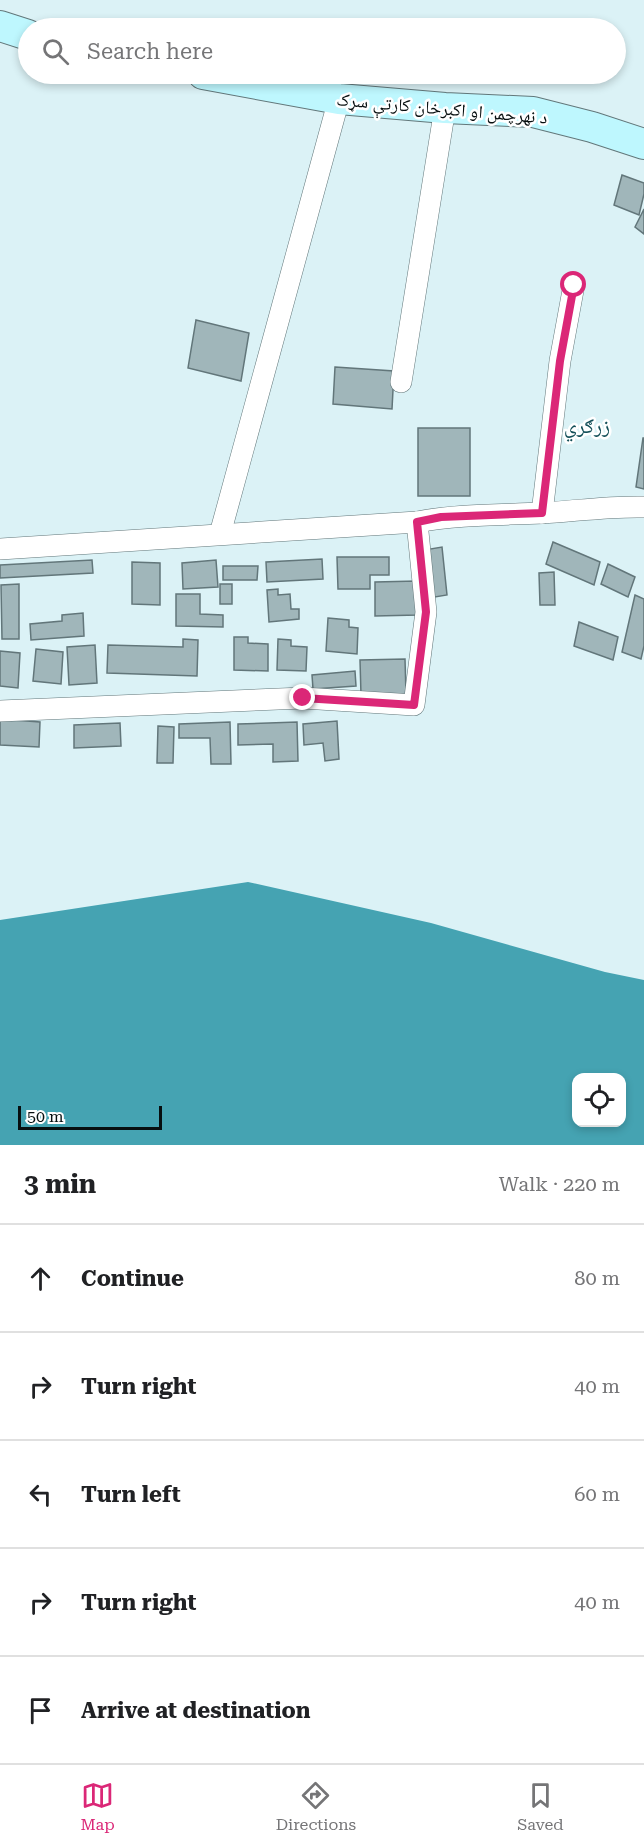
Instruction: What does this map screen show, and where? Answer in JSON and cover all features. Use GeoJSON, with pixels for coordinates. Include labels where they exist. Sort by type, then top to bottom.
{"type":"FeatureCollection","features":[{"type":"Feature","properties":{"kind":"main road"},"geometry":{"type":"LineString","coordinates":[[0,26],[18,32]]}},
{"type":"Feature","properties":{"kind":"main road","name":"د نهرچمن او اکبرخان کارتې سړک"},"geometry":{"type":"LineString","coordinates":[[257,84],[339,99],[445,108],[533,112],[592,127],[644,144]]}},
{"type":"Feature","properties":{"kind":"street"},"geometry":{"type":"LineString","coordinates":[[220,534],[339,99]]}},
{"type":"Feature","properties":{"kind":"street"},"geometry":{"type":"LineString","coordinates":[[400,382],[445,108]]}},
{"type":"Feature","properties":{"kind":"street"},"geometry":{"type":"LineString","coordinates":[[542,513],[560,361],[574,285]]}},
{"type":"Feature","properties":{"kind":"street"},"geometry":{"type":"LineString","coordinates":[[0,549],[417,522],[441,517],[542,513],[618,506],[644,507]]}},
{"type":"Feature","properties":{"kind":"street"},"geometry":{"type":"LineString","coordinates":[[0,711],[303,698],[414,705],[426,612],[417,522]]}},
{"type":"Feature","properties":{"kind":"water"},"geometry":{"type":"Polygon","coordinates":[[[248,882],[431,923],[605,972],[644,980],[644,1145],[0,1145],[0,920],[248,882]]]}},
{"type":"Feature","properties":{"kind":"building"},"geometry":{"type":"Polygon","coordinates":[[[622,175],[644,183],[639,215],[614,205],[622,175]]]}},
{"type":"Feature","properties":{"kind":"building"},"geometry":{"type":"Polygon","coordinates":[[[644,209],[644,234],[635,227],[644,209]]]}},
{"type":"Feature","properties":{"kind":"building"},"geometry":{"type":"Polygon","coordinates":[[[196,320],[249,333],[241,381],[188,368],[196,320]]]}},
{"type":"Feature","properties":{"kind":"building"},"geometry":{"type":"Polygon","coordinates":[[[335,367],[394,371],[392,409],[333,404],[335,367]]]}},
{"type":"Feature","properties":{"kind":"building"},"geometry":{"type":"Polygon","coordinates":[[[418,428],[470,428],[470,496],[418,496],[418,428]]]}},
{"type":"Feature","properties":{"kind":"building"},"geometry":{"type":"Polygon","coordinates":[[[644,438],[644,489],[636,487],[644,438]]]}},
{"type":"Feature","properties":{"kind":"building"},"geometry":{"type":"Polygon","coordinates":[[[553,542],[600,562],[594,585],[546,564],[553,542]]]}},
{"type":"Feature","properties":{"kind":"building"},"geometry":{"type":"Polygon","coordinates":[[[442,547],[447,595],[429,598],[424,550],[442,547]]]}},
{"type":"Feature","properties":{"kind":"building"},"geometry":{"type":"Polygon","coordinates":[[[337,557],[389,557],[389,575],[370,575],[370,589],[338,589],[337,557]]]}},
{"type":"Feature","properties":{"kind":"building"},"geometry":{"type":"Polygon","coordinates":[[[322,559],[323,579],[267,582],[266,562],[322,559]]]}},
{"type":"Feature","properties":{"kind":"building"},"geometry":{"type":"Polygon","coordinates":[[[92,560],[93,573],[0,578],[0,565],[92,560]]]}},
{"type":"Feature","properties":{"kind":"building"},"geometry":{"type":"Polygon","coordinates":[[[216,560],[218,587],[183,589],[182,563],[216,560]]]}},
{"type":"Feature","properties":{"kind":"building"},"geometry":{"type":"Polygon","coordinates":[[[132,562],[160,563],[160,605],[132,604],[132,562]]]}},
{"type":"Feature","properties":{"kind":"building"},"geometry":{"type":"Polygon","coordinates":[[[608,564],[635,577],[628,597],[601,584],[608,564]]]}},
{"type":"Feature","properties":{"kind":"building"},"geometry":{"type":"Polygon","coordinates":[[[223,566],[258,566],[257,580],[223,580],[223,566]]]}},
{"type":"Feature","properties":{"kind":"building"},"geometry":{"type":"Polygon","coordinates":[[[554,572],[555,605],[540,605],[539,573],[554,572]]]}},
{"type":"Feature","properties":{"kind":"building"},"geometry":{"type":"Polygon","coordinates":[[[417,581],[418,615],[375,616],[375,582],[417,581]]]}},
{"type":"Feature","properties":{"kind":"building"},"geometry":{"type":"Polygon","coordinates":[[[19,584],[19,639],[2,639],[1,585],[19,584]]]}},
{"type":"Feature","properties":{"kind":"building"},"geometry":{"type":"Polygon","coordinates":[[[220,584],[232,584],[232,604],[220,604],[220,584]]]}},
{"type":"Feature","properties":{"kind":"building"},"geometry":{"type":"Polygon","coordinates":[[[278,589],[278,595],[290,594],[291,609],[299,609],[299,619],[269,622],[267,590],[278,589]]]}},
{"type":"Feature","properties":{"kind":"building"},"geometry":{"type":"Polygon","coordinates":[[[176,594],[200,594],[200,614],[223,615],[223,627],[176,626],[176,594]]]}},
{"type":"Feature","properties":{"kind":"building"},"geometry":{"type":"Polygon","coordinates":[[[635,595],[644,599],[644,646],[641,659],[622,652],[635,595]]]}},
{"type":"Feature","properties":{"kind":"building"},"geometry":{"type":"Polygon","coordinates":[[[83,613],[84,636],[31,640],[30,624],[62,621],[62,615],[83,613]]]}},
{"type":"Feature","properties":{"kind":"building"},"geometry":{"type":"Polygon","coordinates":[[[328,618],[349,620],[349,627],[358,628],[357,654],[326,651],[328,618]]]}},
{"type":"Feature","properties":{"kind":"building"},"geometry":{"type":"Polygon","coordinates":[[[579,622],[618,637],[613,660],[574,646],[579,622]]]}},
{"type":"Feature","properties":{"kind":"building"},"geometry":{"type":"Polygon","coordinates":[[[234,637],[248,637],[248,643],[268,644],[268,671],[234,670],[234,637]]]}},
{"type":"Feature","properties":{"kind":"building"},"geometry":{"type":"Polygon","coordinates":[[[183,639],[198,640],[197,676],[107,673],[108,645],[183,647],[183,639]]]}},
{"type":"Feature","properties":{"kind":"building"},"geometry":{"type":"Polygon","coordinates":[[[278,639],[291,640],[291,646],[307,647],[306,671],[277,670],[278,639]]]}},
{"type":"Feature","properties":{"kind":"building"},"geometry":{"type":"Polygon","coordinates":[[[95,645],[97,683],[69,685],[67,647],[95,645]]]}},
{"type":"Feature","properties":{"kind":"building"},"geometry":{"type":"Polygon","coordinates":[[[36,649],[63,652],[61,684],[33,681],[36,649]]]}},
{"type":"Feature","properties":{"kind":"building"},"geometry":{"type":"Polygon","coordinates":[[[0,651],[20,653],[18,688],[0,686],[0,651]]]}},
{"type":"Feature","properties":{"kind":"building"},"geometry":{"type":"Polygon","coordinates":[[[405,659],[406,694],[361,695],[360,660],[405,659]]]}},
{"type":"Feature","properties":{"kind":"building"},"geometry":{"type":"Polygon","coordinates":[[[355,671],[356,686],[313,689],[312,675],[355,671]]]}},
{"type":"Feature","properties":{"kind":"building"},"geometry":{"type":"Polygon","coordinates":[[[0,719],[40,722],[39,747],[0,745],[0,719]]]}},
{"type":"Feature","properties":{"kind":"building"},"geometry":{"type":"Polygon","coordinates":[[[337,721],[339,759],[325,761],[323,743],[304,745],[303,724],[337,721]]]}},
{"type":"Feature","properties":{"kind":"building"},"geometry":{"type":"Polygon","coordinates":[[[230,722],[231,764],[211,764],[210,738],[179,738],[179,724],[230,722]]]}},
{"type":"Feature","properties":{"kind":"building"},"geometry":{"type":"Polygon","coordinates":[[[297,722],[298,761],[273,762],[273,744],[238,745],[238,724],[297,722]]]}},
{"type":"Feature","properties":{"kind":"building"},"geometry":{"type":"Polygon","coordinates":[[[120,723],[121,746],[74,748],[74,725],[120,723]]]}},
{"type":"Feature","properties":{"kind":"building"},"geometry":{"type":"Polygon","coordinates":[[[158,726],[174,727],[173,763],[157,763],[158,726]]]}},
{"type":"Feature","properties":{"kind":"district","name":"زرګري"},"geometry":{"type":"Point","coordinates":[587,426]}},
{"type":"Feature","properties":{"kind":"route"},"geometry":{"type":"LineString","coordinates":[[303,698],[414,705],[426,612],[417,522],[441,517],[542,513],[560,361],[574,285]]}}]}
